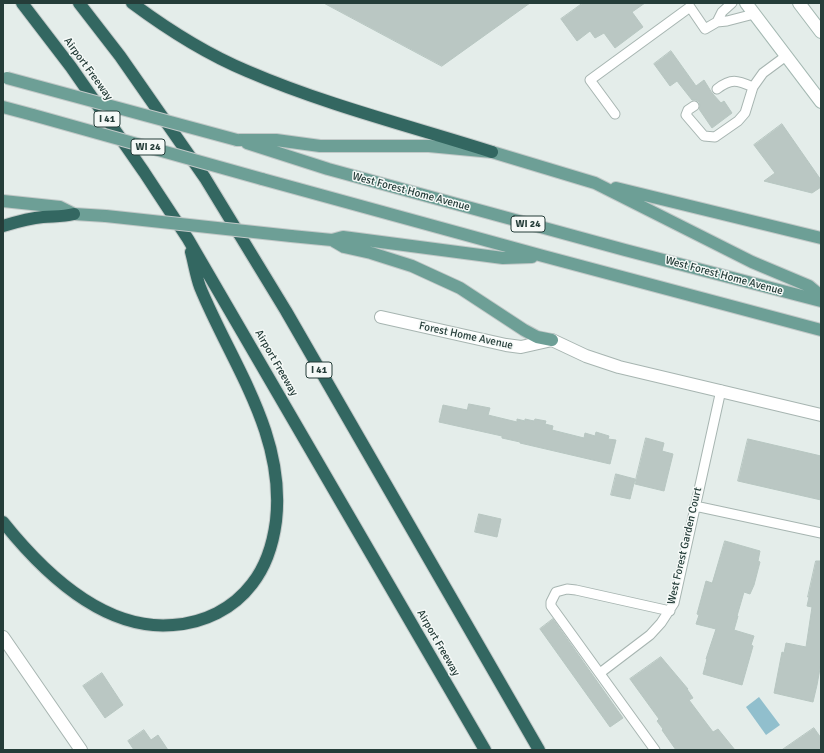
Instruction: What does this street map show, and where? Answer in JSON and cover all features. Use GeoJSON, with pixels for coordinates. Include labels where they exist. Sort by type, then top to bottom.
{"type":"FeatureCollection","features":[{"type":"Feature","properties":{"kind":"highway","name":"Airport Freeway"},"geometry":{"type":"LineString","coordinates":[[22,3],[71,67],[144,172],[188,239],[485,750]]}},
{"type":"Feature","properties":{"kind":"highway","name":"I 41"},"geometry":{"type":"LineString","coordinates":[[79,3],[120,56],[205,178],[286,311],[539,750]]}},
{"type":"Feature","properties":{"kind":"highway"},"geometry":{"type":"LineString","coordinates":[[132,3],[192,43],[245,70],[341,107],[434,133],[492,152]]}},
{"type":"Feature","properties":{"kind":"highway"},"geometry":{"type":"LineString","coordinates":[[3,226],[26,219],[60,217],[74,214]]}},
{"type":"Feature","properties":{"kind":"highway"},"geometry":{"type":"LineString","coordinates":[[3,522],[22,546],[60,581],[81,597],[105,611],[134,622],[151,626],[165,626],[195,622],[222,610],[246,592],[257,578],[270,551],[278,509],[273,460],[267,435],[251,393],[200,286],[188,239]]}},
{"type":"Feature","properties":{"kind":"main road","name":"West Forest Home Avenue"},"geometry":{"type":"LineString","coordinates":[[5,77],[237,140],[328,169],[821,302]]}},
{"type":"Feature","properties":{"kind":"main road","name":"WI 24"},"geometry":{"type":"LineString","coordinates":[[3,107],[544,256],[821,330]]}},
{"type":"Feature","properties":{"kind":"main road"},"geometry":{"type":"LineString","coordinates":[[237,140],[276,140],[320,146],[429,146],[492,152],[595,183],[821,238]]}},
{"type":"Feature","properties":{"kind":"main road"},"geometry":{"type":"LineString","coordinates":[[595,183],[752,262],[809,286],[821,296]]}},
{"type":"Feature","properties":{"kind":"main road"},"geometry":{"type":"LineString","coordinates":[[3,201],[60,207],[74,214],[106,216],[332,240],[344,237],[503,258],[544,256]]}},
{"type":"Feature","properties":{"kind":"main road"},"geometry":{"type":"LineString","coordinates":[[332,240],[344,248],[371,253],[412,266],[460,288],[537,337],[552,340]]}},
{"type":"Feature","properties":{"kind":"street"},"geometry":{"type":"LineString","coordinates":[[799,3],[821,32]]}},
{"type":"Feature","properties":{"kind":"street"},"geometry":{"type":"LineString","coordinates":[[749,6],[821,102]]}},
{"type":"Feature","properties":{"kind":"street","name":"Forest Home Avenue"},"geometry":{"type":"LineString","coordinates":[[381,317],[506,345],[521,347],[552,340]]}},
{"type":"Feature","properties":{"kind":"street"},"geometry":{"type":"LineString","coordinates":[[552,340],[586,356],[620,367],[821,415]]}},
{"type":"Feature","properties":{"kind":"street"},"geometry":{"type":"LineString","coordinates":[[3,636],[81,750]]}},
{"type":"Feature","properties":{"kind":"lane"},"geometry":{"type":"LineString","coordinates":[[717,22],[722,12],[732,3]]}},
{"type":"Feature","properties":{"kind":"lane"},"geometry":{"type":"LineString","coordinates":[[615,114],[590,80],[690,7],[705,29],[717,22],[727,21],[749,6]]}},
{"type":"Feature","properties":{"kind":"lane"},"geometry":{"type":"LineString","coordinates":[[694,106],[688,110],[686,115],[704,136],[715,137],[738,121],[745,113],[752,87],[763,73],[786,56]]}},
{"type":"Feature","properties":{"kind":"lane"},"geometry":{"type":"LineString","coordinates":[[717,89],[728,82],[737,80],[752,87]]}},
{"type":"Feature","properties":{"kind":"lane","name":"West Forest Garden Court"},"geometry":{"type":"LineString","coordinates":[[600,673],[650,635],[670,611],[674,603],[720,390]]}},
{"type":"Feature","properties":{"kind":"lane"},"geometry":{"type":"LineString","coordinates":[[695,506],[821,533]]}},
{"type":"Feature","properties":{"kind":"lane"},"geometry":{"type":"LineString","coordinates":[[655,750],[551,606],[550,602],[556,592],[567,589],[670,611]]}},
{"type":"Feature","properties":{"kind":"water"},"geometry":{"type":"Polygon","coordinates":[[[759,697],[780,725],[766,735],[746,707],[759,697]]]}},
{"type":"Feature","properties":{"kind":"building"},"geometry":{"type":"Polygon","coordinates":[[[324,3],[530,3],[442,66],[324,3]]]}},
{"type":"Feature","properties":{"kind":"building"},"geometry":{"type":"Polygon","coordinates":[[[583,3],[645,3],[632,12],[643,27],[615,48],[604,33],[595,38],[590,31],[577,41],[561,19],[583,3]]]}},
{"type":"Feature","properties":{"kind":"building"},"geometry":{"type":"Polygon","coordinates":[[[671,51],[696,86],[704,80],[712,93],[721,103],[724,101],[732,113],[712,128],[699,109],[699,102],[692,100],[677,81],[670,86],[654,64],[671,51]]]}},
{"type":"Feature","properties":{"kind":"building"},"geometry":{"type":"Polygon","coordinates":[[[782,124],[821,180],[821,187],[812,193],[764,181],[775,173],[754,145],[782,124]]]}},
{"type":"Feature","properties":{"kind":"building"},"geometry":{"type":"Polygon","coordinates":[[[469,404],[490,408],[488,415],[517,422],[517,419],[525,421],[525,419],[534,421],[535,419],[546,421],[545,424],[553,426],[552,430],[584,438],[585,433],[595,436],[596,432],[609,436],[608,439],[616,440],[610,464],[520,443],[502,438],[502,436],[439,422],[443,405],[467,410],[469,404]]]}},
{"type":"Feature","properties":{"kind":"building"},"geometry":{"type":"Polygon","coordinates":[[[646,438],[664,443],[662,451],[673,454],[664,491],[635,484],[646,438]]]}},
{"type":"Feature","properties":{"kind":"building"},"geometry":{"type":"Polygon","coordinates":[[[748,439],[821,456],[821,500],[738,481],[748,439]]]}},
{"type":"Feature","properties":{"kind":"building"},"geometry":{"type":"Polygon","coordinates":[[[616,474],[635,479],[630,499],[611,495],[616,474]]]}},
{"type":"Feature","properties":{"kind":"building"},"geometry":{"type":"Polygon","coordinates":[[[479,514],[501,519],[497,537],[475,532],[479,514]]]}},
{"type":"Feature","properties":{"kind":"building"},"geometry":{"type":"Polygon","coordinates":[[[725,541],[760,551],[758,561],[760,562],[754,585],[750,594],[744,592],[734,630],[754,636],[751,645],[753,646],[742,685],[703,674],[706,659],[716,629],[696,624],[699,615],[697,614],[706,581],[712,583],[725,541]]]}},
{"type":"Feature","properties":{"kind":"building"},"geometry":{"type":"Polygon","coordinates":[[[816,561],[821,561],[821,663],[813,702],[774,693],[782,652],[784,653],[786,643],[806,647],[812,607],[807,606],[808,597],[816,561]]]}},
{"type":"Feature","properties":{"kind":"building"},"geometry":{"type":"Polygon","coordinates":[[[553,619],[623,718],[610,727],[540,629],[553,619]]]}},
{"type":"Feature","properties":{"kind":"building"},"geometry":{"type":"Polygon","coordinates":[[[661,657],[688,689],[693,698],[689,700],[713,732],[718,729],[735,750],[676,750],[657,721],[659,719],[630,679],[661,657]]]}},
{"type":"Feature","properties":{"kind":"building"},"geometry":{"type":"Polygon","coordinates":[[[102,673],[123,705],[105,718],[83,686],[102,673]]]}},
{"type":"Feature","properties":{"kind":"building"},"geometry":{"type":"Polygon","coordinates":[[[814,728],[821,738],[821,750],[782,750],[814,728]]]}},
{"type":"Feature","properties":{"kind":"building"},"geometry":{"type":"Polygon","coordinates":[[[144,730],[151,740],[158,735],[168,750],[134,750],[128,741],[144,730]]]}}]}
